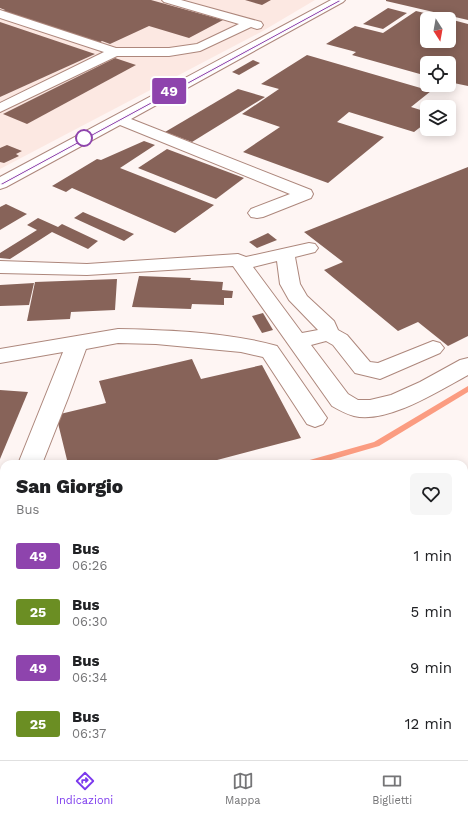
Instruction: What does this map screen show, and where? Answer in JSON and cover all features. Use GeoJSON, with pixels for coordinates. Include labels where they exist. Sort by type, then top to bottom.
{"type":"FeatureCollection","features":[{"type":"Feature","properties":{"kind":"street"},"geometry":{"type":"LineString","coordinates":[[168,0],[280,31]]}},
{"type":"Feature","properties":{"kind":"street"},"geometry":{"type":"LineString","coordinates":[[0,184],[339,0]]}},
{"type":"Feature","properties":{"kind":"street"},"geometry":{"type":"LineString","coordinates":[[0,14],[115,52],[169,52],[200,47],[250,23]]}},
{"type":"Feature","properties":{"kind":"street"},"geometry":{"type":"LineString","coordinates":[[0,108],[115,52]]}},
{"type":"Feature","properties":{"kind":"street"},"geometry":{"type":"LineString","coordinates":[[119,119],[305,194],[257,213]]}},
{"type":"Feature","properties":{"kind":"street"},"geometry":{"type":"LineString","coordinates":[[241,264],[309,248]]}},
{"type":"Feature","properties":{"kind":"street"},"geometry":{"type":"LineString","coordinates":[[285,254],[290,284],[299,300],[327,326],[329,334]]}},
{"type":"Feature","properties":{"kind":"street"},"geometry":{"type":"LineString","coordinates":[[0,267],[37,270],[91,269],[238,260],[340,400],[355,408],[380,406],[406,398],[468,365]]}},
{"type":"Feature","properties":{"kind":"street"},"geometry":{"type":"LineString","coordinates":[[297,341],[329,334],[340,340],[363,368],[380,371],[433,348]]}},
{"type":"Feature","properties":{"kind":"street"},"geometry":{"type":"LineString","coordinates":[[0,356],[118,336],[156,337],[241,345],[270,351],[315,418]]}},
{"type":"Feature","properties":{"kind":"street"},"geometry":{"type":"LineString","coordinates":[[32,460],[57,398],[77,343]]}},
{"type":"Feature","properties":{"kind":"shaded area"},"geometry":{"type":"Polygon","coordinates":[[[0,0],[315,0],[261,32],[0,169],[0,0]]]}},
{"type":"Feature","properties":{"kind":"building"},"geometry":{"type":"Polygon","coordinates":[[[0,0],[151,0],[223,20],[189,38],[149,26],[110,44],[102,41],[97,44],[0,12],[5,10],[0,8],[0,0]]]}},
{"type":"Feature","properties":{"kind":"building"},"geometry":{"type":"Polygon","coordinates":[[[245,0],[271,0],[262,5],[245,0]]]}},
{"type":"Feature","properties":{"kind":"building"},"geometry":{"type":"Polygon","coordinates":[[[468,0],[468,20],[456,17],[456,12],[433,12],[386,1],[468,0]]]}},
{"type":"Feature","properties":{"kind":"building"},"geometry":{"type":"Polygon","coordinates":[[[388,8],[407,13],[383,29],[363,24],[388,8]]]}},
{"type":"Feature","properties":{"kind":"building"},"geometry":{"type":"Polygon","coordinates":[[[416,11],[420,12],[420,48],[456,48],[456,21],[468,24],[468,86],[456,83],[456,56],[420,56],[420,74],[352,55],[356,52],[326,44],[355,26],[383,33],[416,11]]]}},
{"type":"Feature","properties":{"kind":"building"},"geometry":{"type":"Polygon","coordinates":[[[0,22],[95,54],[0,97],[0,22]]]}},
{"type":"Feature","properties":{"kind":"building"},"geometry":{"type":"Polygon","coordinates":[[[307,55],[420,88],[420,92],[430,92],[411,107],[420,110],[420,127],[414,132],[349,112],[337,122],[384,137],[328,183],[243,152],[280,127],[242,114],[279,89],[261,84],[307,55]]]}},
{"type":"Feature","properties":{"kind":"building"},"geometry":{"type":"Polygon","coordinates":[[[115,58],[136,65],[27,124],[3,114],[115,58]]]}},
{"type":"Feature","properties":{"kind":"building"},"geometry":{"type":"Polygon","coordinates":[[[253,60],[260,63],[239,75],[232,72],[253,60]]]}},
{"type":"Feature","properties":{"kind":"building"},"geometry":{"type":"Polygon","coordinates":[[[238,89],[265,97],[192,142],[165,132],[238,89]]]}},
{"type":"Feature","properties":{"kind":"building"},"geometry":{"type":"Polygon","coordinates":[[[144,141],[155,145],[120,168],[214,205],[175,233],[72,188],[66,192],[52,186],[97,159],[101,160],[144,141]]]}},
{"type":"Feature","properties":{"kind":"building"},"geometry":{"type":"Polygon","coordinates":[[[7,145],[22,151],[16,154],[19,156],[4,163],[0,162],[0,148],[7,145]]]}},
{"type":"Feature","properties":{"kind":"building"},"geometry":{"type":"Polygon","coordinates":[[[167,149],[244,178],[216,199],[138,168],[167,149]]]}},
{"type":"Feature","properties":{"kind":"building"},"geometry":{"type":"Polygon","coordinates":[[[468,167],[468,336],[448,346],[418,322],[398,331],[324,270],[343,262],[304,232],[468,167]]]}},
{"type":"Feature","properties":{"kind":"building"},"geometry":{"type":"Polygon","coordinates":[[[6,204],[27,214],[0,230],[0,207],[6,204]]]}},
{"type":"Feature","properties":{"kind":"building"},"geometry":{"type":"Polygon","coordinates":[[[83,212],[134,234],[124,241],[74,218],[83,212]]]}},
{"type":"Feature","properties":{"kind":"building"},"geometry":{"type":"Polygon","coordinates":[[[38,218],[58,227],[62,224],[98,241],[88,249],[52,232],[10,259],[0,258],[0,253],[37,230],[27,225],[38,218]]]}},
{"type":"Feature","properties":{"kind":"building"},"geometry":{"type":"Polygon","coordinates":[[[268,233],[277,240],[257,248],[249,242],[268,233]]]}},
{"type":"Feature","properties":{"kind":"building"},"geometry":{"type":"Polygon","coordinates":[[[139,276],[191,278],[190,280],[223,282],[222,290],[233,291],[232,298],[224,298],[224,305],[192,304],[191,309],[132,307],[139,276]]]}},
{"type":"Feature","properties":{"kind":"building"},"geometry":{"type":"Polygon","coordinates":[[[117,279],[115,310],[71,312],[70,319],[27,321],[35,282],[117,279]]]}},
{"type":"Feature","properties":{"kind":"building"},"geometry":{"type":"Polygon","coordinates":[[[34,283],[29,305],[0,306],[0,285],[34,283]]]}},
{"type":"Feature","properties":{"kind":"building"},"geometry":{"type":"Polygon","coordinates":[[[263,313],[273,330],[262,333],[252,316],[263,313]]]}},
{"type":"Feature","properties":{"kind":"building"},"geometry":{"type":"Polygon","coordinates":[[[192,359],[201,379],[262,365],[301,438],[217,460],[67,460],[56,415],[106,403],[99,381],[192,359]]]}},
{"type":"Feature","properties":{"kind":"building"},"geometry":{"type":"Polygon","coordinates":[[[0,390],[28,392],[0,459],[0,390]]]}},
{"type":"Feature","properties":{"kind":"waterway"},"geometry":{"type":"LineString","coordinates":[[320,460],[376,444],[468,389]]}},
{"type":"Feature","properties":{"kind":"bus line","name":"49"},"geometry":{"type":"LineString","coordinates":[[0,184],[339,0]]}}]}
